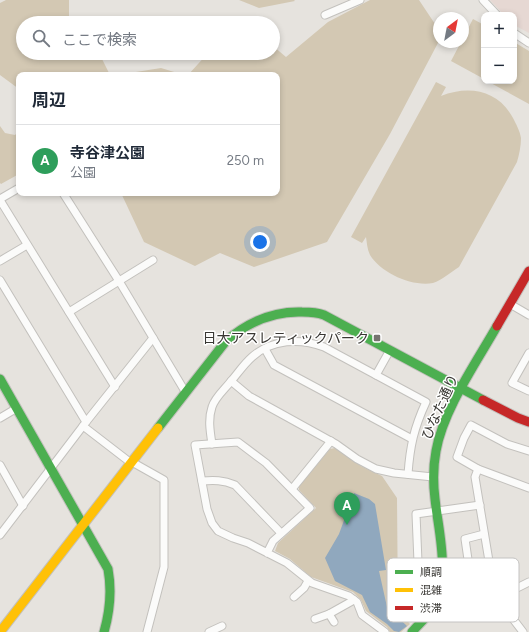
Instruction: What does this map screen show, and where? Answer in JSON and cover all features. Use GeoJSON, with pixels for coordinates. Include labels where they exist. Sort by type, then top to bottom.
{"type":"FeatureCollection","features":[{"type":"Feature","properties":{"kind":"street"},"geometry":{"type":"LineString","coordinates":[[325,15],[360,0]]}},
{"type":"Feature","properties":{"kind":"street"},"geometry":{"type":"LineString","coordinates":[[483,0],[494,12]]}},
{"type":"Feature","properties":{"kind":"street"},"geometry":{"type":"LineString","coordinates":[[517,35],[529,43]]}},
{"type":"Feature","properties":{"kind":"street"},"geometry":{"type":"LineString","coordinates":[[16,190],[0,200],[115,387]]}},
{"type":"Feature","properties":{"kind":"street"},"geometry":{"type":"LineString","coordinates":[[65,196],[119,281],[186,393]]}},
{"type":"Feature","properties":{"kind":"street"},"geometry":{"type":"LineString","coordinates":[[0,261],[27,245]]}},
{"type":"Feature","properties":{"kind":"street"},"geometry":{"type":"LineString","coordinates":[[69,312],[153,260]]}},
{"type":"Feature","properties":{"kind":"street","name":"ひなた通り"},"geometry":{"type":"LineString","coordinates":[[444,558],[433,478],[436,451],[452,408],[461,389],[529,271]]}},
{"type":"Feature","properties":{"kind":"street"},"geometry":{"type":"LineString","coordinates":[[0,280],[85,424],[132,462],[164,480],[164,567],[147,632]]}},
{"type":"Feature","properties":{"kind":"street"},"geometry":{"type":"LineString","coordinates":[[510,304],[529,315]]}},
{"type":"Feature","properties":{"kind":"street"},"geometry":{"type":"LineString","coordinates":[[0,632],[226,341],[236,331],[263,316],[294,311],[317,313],[332,319],[461,389],[518,418],[529,422]]}},
{"type":"Feature","properties":{"kind":"street"},"geometry":{"type":"LineString","coordinates":[[0,535],[153,338]]}},
{"type":"Feature","properties":{"kind":"street"},"geometry":{"type":"LineString","coordinates":[[212,444],[209,420],[212,406],[217,397],[247,362],[266,349],[280,343],[291,341],[313,343],[324,347],[426,402],[412,439],[409,452],[408,474]]}},
{"type":"Feature","properties":{"kind":"street"},"geometry":{"type":"LineString","coordinates":[[266,349],[274,365],[412,439]]}},
{"type":"Feature","properties":{"kind":"street"},"geometry":{"type":"LineString","coordinates":[[376,375],[390,350]]}},
{"type":"Feature","properties":{"kind":"street"},"geometry":{"type":"LineString","coordinates":[[529,353],[512,383],[529,391]]}},
{"type":"Feature","properties":{"kind":"street"},"geometry":{"type":"LineString","coordinates":[[0,379],[83,526],[106,562],[111,580],[112,592],[104,632]]}},
{"type":"Feature","properties":{"kind":"street"},"geometry":{"type":"LineString","coordinates":[[231,381],[249,396],[331,441],[376,469],[433,478]]}},
{"type":"Feature","properties":{"kind":"street"},"geometry":{"type":"LineString","coordinates":[[0,418],[17,408]]}},
{"type":"Feature","properties":{"kind":"street"},"geometry":{"type":"LineString","coordinates":[[529,451],[507,444],[471,425],[464,438],[457,457],[478,469],[529,488]]}},
{"type":"Feature","properties":{"kind":"street"},"geometry":{"type":"LineString","coordinates":[[292,489],[331,441]]}},
{"type":"Feature","properties":{"kind":"street"},"geometry":{"type":"LineString","coordinates":[[267,553],[273,541],[310,508],[266,463],[238,442],[196,445],[207,509],[212,523],[218,531],[287,563],[312,584],[349,596],[357,602],[362,615],[385,632]]}},
{"type":"Feature","properties":{"kind":"street"},"geometry":{"type":"LineString","coordinates":[[0,465],[23,506]]}},
{"type":"Feature","properties":{"kind":"street"},"geometry":{"type":"LineString","coordinates":[[478,469],[475,477],[488,558]]}},
{"type":"Feature","properties":{"kind":"street"},"geometry":{"type":"LineString","coordinates":[[202,481],[218,480],[226,481],[234,485],[281,533]]}},
{"type":"Feature","properties":{"kind":"street"},"geometry":{"type":"LineString","coordinates":[[418,558],[416,514],[480,505]]}},
{"type":"Feature","properties":{"kind":"street"},"geometry":{"type":"LineString","coordinates":[[468,558],[465,539],[484,534]]}},
{"type":"Feature","properties":{"kind":"street"},"geometry":{"type":"LineString","coordinates":[[294,597],[304,588],[308,581]]}},
{"type":"Feature","properties":{"kind":"street"},"geometry":{"type":"LineString","coordinates":[[315,619],[329,614],[354,600]]}},
{"type":"Feature","properties":{"kind":"street"},"geometry":{"type":"LineString","coordinates":[[329,614],[334,622]]}},
{"type":"Feature","properties":{"kind":"street","name":"ひなた通り"},"geometry":{"type":"LineString","coordinates":[[412,632],[421,622]]}},
{"type":"Feature","properties":{"kind":"street"},"geometry":{"type":"LineString","coordinates":[[515,622],[523,632]]}},
{"type":"Feature","properties":{"kind":"street"},"geometry":{"type":"LineString","coordinates":[[213,631],[222,626]]}},
{"type":"Feature","properties":{"kind":"shaded area"},"geometry":{"type":"Polygon","coordinates":[[[6,0],[69,0],[69,16],[16,16],[16,60],[102,60],[108,72],[16,72],[16,87],[0,75],[0,3],[6,0]]]}},
{"type":"Feature","properties":{"kind":"shaded area"},"geometry":{"type":"Polygon","coordinates":[[[239,0],[294,0],[295,1],[259,8],[239,0]]]}},
{"type":"Feature","properties":{"kind":"shaded area"},"geometry":{"type":"Polygon","coordinates":[[[370,0],[419,0],[433,21],[433,48],[435,48],[390,134],[327,242],[254,267],[220,253],[195,266],[144,242],[122,196],[280,196],[280,72],[191,72],[202,60],[280,60],[280,52],[286,57],[328,22],[370,0]]]}},
{"type":"Feature","properties":{"kind":"shaded area"},"geometry":{"type":"Polygon","coordinates":[[[490,0],[529,0],[529,33],[517,27],[517,12],[501,12],[490,0]]]}},
{"type":"Feature","properties":{"kind":"shaded area"},"geometry":{"type":"Polygon","coordinates":[[[473,19],[481,23],[481,77],[451,61],[458,48],[469,48],[469,27],[473,19]]]}},
{"type":"Feature","properties":{"kind":"shaded area"},"geometry":{"type":"Polygon","coordinates":[[[517,44],[529,51],[529,104],[492,84],[517,84],[517,44]]]}},
{"type":"Feature","properties":{"kind":"shaded area"},"geometry":{"type":"Polygon","coordinates":[[[161,68],[174,72],[136,72],[161,68]]]}},
{"type":"Feature","properties":{"kind":"shaded area"},"geometry":{"type":"Polygon","coordinates":[[[436,82],[446,87],[441,96],[462,91],[472,91],[482,92],[499,101],[513,118],[520,133],[521,141],[517,162],[459,267],[436,282],[425,284],[407,281],[389,273],[375,262],[370,255],[366,237],[362,243],[351,237],[436,82]]]}},
{"type":"Feature","properties":{"kind":"shaded area"},"geometry":{"type":"Polygon","coordinates":[[[0,126],[5,133],[16,134],[16,176],[1,184],[0,126]]]}},
{"type":"Feature","properties":{"kind":"shaded area"},"geometry":{"type":"Polygon","coordinates":[[[335,448],[361,466],[382,476],[397,498],[398,558],[387,558],[387,622],[408,622],[410,624],[401,632],[390,632],[387,627],[366,611],[361,600],[353,592],[311,577],[290,559],[275,551],[278,543],[316,508],[299,490],[299,486],[330,449],[335,448]]]}},
{"type":"Feature","properties":{"kind":"water"},"geometry":{"type":"Polygon","coordinates":[[[354,493],[369,499],[375,504],[386,570],[379,571],[387,607],[387,622],[403,622],[407,626],[399,632],[394,631],[370,612],[362,595],[335,581],[325,558],[339,534],[354,493]]]}},
{"type":"Feature","properties":{"kind":"traffic: fast"},"geometry":{"type":"LineString","coordinates":[[158,428],[226,341],[234,334],[261,319],[281,313],[291,312],[313,312],[324,315],[483,400]]}},
{"type":"Feature","properties":{"kind":"traffic: fast"},"geometry":{"type":"LineString","coordinates":[[442,558],[435,499],[434,469],[436,451],[440,435],[453,403],[497,326]]}},
{"type":"Feature","properties":{"kind":"traffic: fast"},"geometry":{"type":"LineString","coordinates":[[0,379],[108,569],[110,601],[104,632]]}},
{"type":"Feature","properties":{"kind":"traffic: fast"},"geometry":{"type":"LineString","coordinates":[[412,632],[421,622]]}},
{"type":"Feature","properties":{"kind":"traffic: slow"},"geometry":{"type":"LineString","coordinates":[[0,632],[158,428]]}},
{"type":"Feature","properties":{"kind":"traffic: jam"},"geometry":{"type":"LineString","coordinates":[[497,326],[529,271]]}},
{"type":"Feature","properties":{"kind":"traffic: jam"},"geometry":{"type":"LineString","coordinates":[[483,400],[529,422]]}},
{"type":"Feature","properties":{"kind":"place","name":"日大アスレティックパーク"},"geometry":{"type":"Point","coordinates":[377,338]}},
{"type":"Feature","properties":{"kind":"place","name":"寺谷津公園"},"geometry":{"type":"Point","coordinates":[347,525]}}]}
